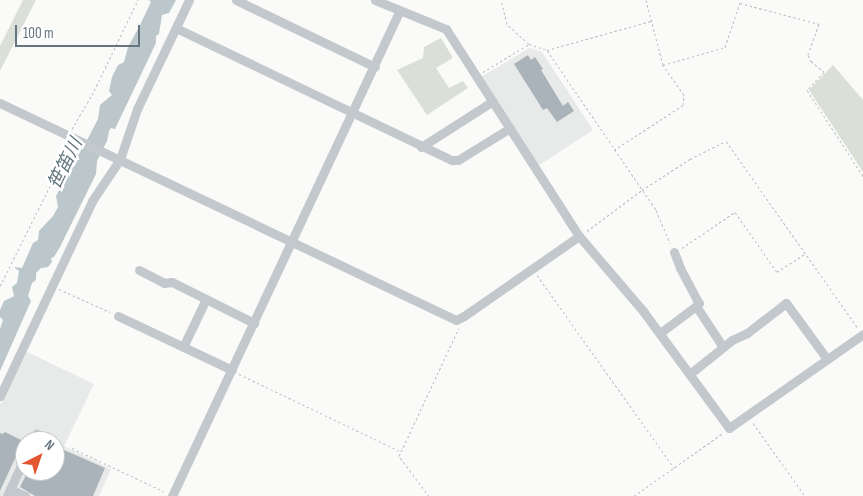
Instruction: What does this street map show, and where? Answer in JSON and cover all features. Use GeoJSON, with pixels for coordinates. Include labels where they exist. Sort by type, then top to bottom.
{"type":"FeatureCollection","features":[{"type":"Feature","properties":{"kind":"street"},"geometry":{"type":"LineString","coordinates":[[0,396],[92,201],[118,158],[137,109],[190,0]]}},
{"type":"Feature","properties":{"kind":"street"},"geometry":{"type":"LineString","coordinates":[[236,0],[375,67]]}},
{"type":"Feature","properties":{"kind":"street"},"geometry":{"type":"LineString","coordinates":[[375,0],[400,12],[406,12],[446,29],[579,236],[660,333],[691,373],[729,428],[862,334]]}},
{"type":"Feature","properties":{"kind":"street"},"geometry":{"type":"LineString","coordinates":[[172,496],[400,12]]}},
{"type":"Feature","properties":{"kind":"street"},"geometry":{"type":"LineString","coordinates":[[176,28],[452,160],[458,160],[510,128]]}},
{"type":"Feature","properties":{"kind":"street"},"geometry":{"type":"LineString","coordinates":[[422,147],[492,101]]}},
{"type":"Feature","properties":{"kind":"street"},"geometry":{"type":"LineString","coordinates":[[0,103],[456,320],[579,236]]}},
{"type":"Feature","properties":{"kind":"street"},"geometry":{"type":"LineString","coordinates":[[660,333],[699,303],[680,268],[674,252]]}},
{"type":"Feature","properties":{"kind":"street"},"geometry":{"type":"LineString","coordinates":[[139,270],[164,283],[172,282],[254,323]]}},
{"type":"Feature","properties":{"kind":"street"},"geometry":{"type":"LineString","coordinates":[[183,347],[206,299]]}},
{"type":"Feature","properties":{"kind":"street"},"geometry":{"type":"LineString","coordinates":[[691,373],[723,347],[747,333],[786,303],[827,359]]}},
{"type":"Feature","properties":{"kind":"street"},"geometry":{"type":"LineString","coordinates":[[696,306],[723,347]]}},
{"type":"Feature","properties":{"kind":"street"},"geometry":{"type":"LineString","coordinates":[[118,316],[232,370]]}},
{"type":"Feature","properties":{"kind":"street"},"geometry":{"type":"LineString","coordinates":[[15,479],[8,493],[25,496]]}},
{"type":"Feature","properties":{"kind":"path"},"geometry":{"type":"LineString","coordinates":[[0,286],[49,188],[69,135],[92,95],[138,0]]}},
{"type":"Feature","properties":{"kind":"path"},"geometry":{"type":"LineString","coordinates":[[501,0],[507,24],[529,44],[547,50],[652,20]]}},
{"type":"Feature","properties":{"kind":"path"},"geometry":{"type":"LineString","coordinates":[[614,150],[683,105],[684,95],[663,65],[646,0]]}},
{"type":"Feature","properties":{"kind":"path"},"geometry":{"type":"LineString","coordinates":[[663,65],[725,47],[741,0]]}},
{"type":"Feature","properties":{"kind":"path"},"geometry":{"type":"LineString","coordinates":[[740,3],[819,24],[808,55],[811,61],[824,72],[807,90],[863,176]]}},
{"type":"Feature","properties":{"kind":"path"},"geometry":{"type":"LineString","coordinates":[[476,76],[529,44]]}},
{"type":"Feature","properties":{"kind":"path"},"geometry":{"type":"LineString","coordinates":[[547,50],[656,210],[674,252],[735,212],[777,272],[805,254]]}},
{"type":"Feature","properties":{"kind":"path"},"geometry":{"type":"LineString","coordinates":[[579,236],[642,190],[690,159],[726,141],[862,334]]}},
{"type":"Feature","properties":{"kind":"path"},"geometry":{"type":"LineString","coordinates":[[533,268],[674,468]]}},
{"type":"Feature","properties":{"kind":"path"},"geometry":{"type":"LineString","coordinates":[[53,286],[118,316]]}},
{"type":"Feature","properties":{"kind":"path"},"geometry":{"type":"LineString","coordinates":[[429,496],[399,456],[464,316]]}},
{"type":"Feature","properties":{"kind":"path"},"geometry":{"type":"LineString","coordinates":[[232,370],[401,451]]}},
{"type":"Feature","properties":{"kind":"path"},"geometry":{"type":"LineString","coordinates":[[748,415],[805,496]]}},
{"type":"Feature","properties":{"kind":"path"},"geometry":{"type":"LineString","coordinates":[[634,496],[729,428]]}},
{"type":"Feature","properties":{"kind":"path"},"geometry":{"type":"LineString","coordinates":[[72,448],[172,496]]}},
{"type":"Feature","properties":{"kind":"shaded area"},"geometry":{"type":"Polygon","coordinates":[[[23,0],[36,0],[0,71],[0,46],[23,0]]]}},
{"type":"Feature","properties":{"kind":"shaded area"},"geometry":{"type":"Polygon","coordinates":[[[149,0],[176,0],[169,13],[162,15],[156,43],[115,129],[111,128],[109,131],[107,141],[97,161],[96,174],[60,247],[54,257],[51,258],[52,262],[48,267],[41,268],[36,273],[36,280],[32,283],[28,296],[31,301],[0,371],[0,329],[3,320],[0,317],[0,310],[4,301],[14,296],[12,287],[17,283],[19,271],[14,267],[22,268],[33,243],[38,240],[39,231],[53,216],[58,207],[56,196],[81,150],[77,150],[70,141],[78,148],[83,148],[98,119],[100,105],[112,95],[109,91],[112,77],[118,65],[124,62],[128,47],[151,2],[149,0]]]}},
{"type":"Feature","properties":{"kind":"shaded area"},"geometry":{"type":"Polygon","coordinates":[[[441,38],[453,58],[436,68],[449,88],[463,81],[468,88],[427,115],[397,70],[423,58],[424,47],[441,38]]]}},
{"type":"Feature","properties":{"kind":"shaded area"},"geometry":{"type":"Polygon","coordinates":[[[529,48],[542,52],[593,130],[538,166],[481,77],[529,48]]]}},
{"type":"Feature","properties":{"kind":"shaded area"},"geometry":{"type":"Polygon","coordinates":[[[833,65],[863,100],[863,172],[809,90],[833,65]]]}},
{"type":"Feature","properties":{"kind":"shaded area"},"geometry":{"type":"Polygon","coordinates":[[[27,352],[94,384],[65,444],[65,431],[15,431],[15,481],[65,481],[65,446],[111,469],[99,496],[0,496],[0,405],[27,352]]]}},
{"type":"Feature","properties":{"kind":"building"},"geometry":{"type":"Polygon","coordinates":[[[528,55],[531,60],[535,57],[563,106],[568,102],[574,111],[557,122],[547,108],[543,110],[514,64],[528,55]]]}},
{"type":"Feature","properties":{"kind":"building"},"geometry":{"type":"Polygon","coordinates":[[[5,432],[15,437],[15,458],[0,491],[0,433],[3,434],[5,432]]]}},
{"type":"Feature","properties":{"kind":"building"},"geometry":{"type":"Polygon","coordinates":[[[65,450],[105,468],[93,496],[35,496],[20,487],[23,481],[65,481],[65,450]]]}},
{"type":"Feature","properties":{"kind":"water label","name":"笹笛川"},"geometry":{"type":"Point","coordinates":[66,164]}}]}
